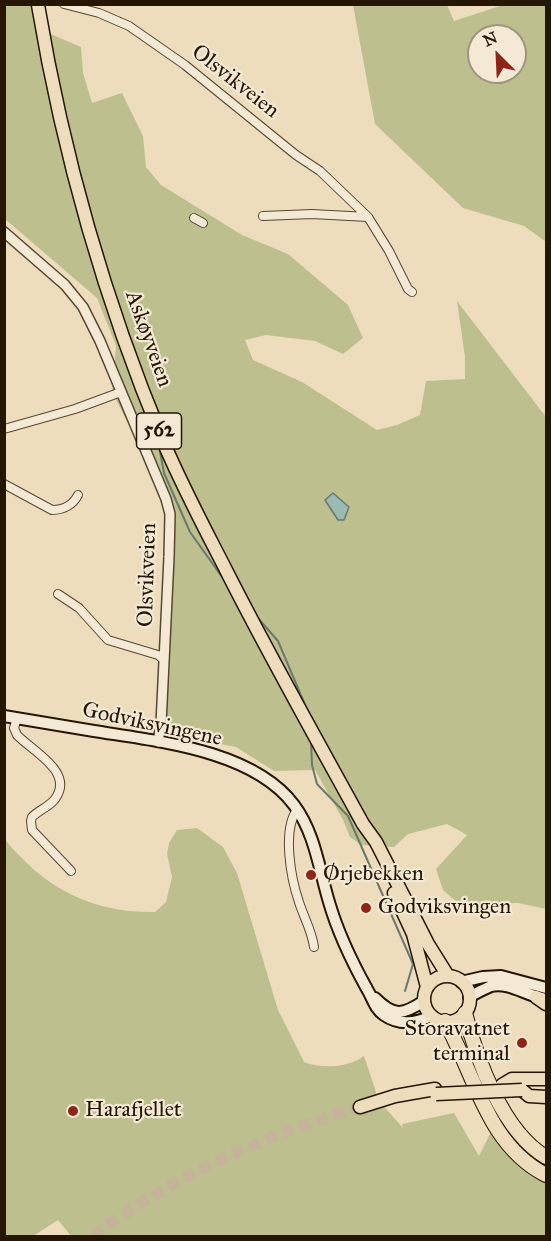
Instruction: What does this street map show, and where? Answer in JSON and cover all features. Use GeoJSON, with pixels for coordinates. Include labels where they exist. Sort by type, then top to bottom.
{"type":"FeatureCollection","features":[{"type":"Feature","properties":{"kind":"highway"},"geometry":{"type":"LineString","coordinates":[[465,1013],[477,1052],[503,1110],[526,1143],[546,1157]]}},
{"type":"Feature","properties":{"kind":"highway"},"geometry":{"type":"LineString","coordinates":[[438,1019],[499,1134],[517,1156],[546,1174]]}},
{"type":"Feature","properties":{"kind":"main road","name":"Askøyveien"},"geometry":{"type":"LineString","coordinates":[[38,5],[50,79],[81,201],[119,324],[163,441],[197,515],[256,630],[363,824],[376,842],[428,944],[448,976]]}},
{"type":"Feature","properties":{"kind":"main road","name":"Godviksvingene"},"geometry":{"type":"LineString","coordinates":[[4,716],[200,751],[245,768],[280,790],[297,810],[308,828],[341,936],[378,1011],[394,1021],[414,1022],[438,1019]]}},
{"type":"Feature","properties":{"kind":"main road","name":"Askøyveien"},"geometry":{"type":"LineString","coordinates":[[363,824],[370,844],[413,934],[427,987]]}},
{"type":"Feature","properties":{"kind":"main road"},"geometry":{"type":"LineString","coordinates":[[424,1001],[426,1009],[438,1019],[456,1020],[465,1013],[469,997],[467,988],[461,982],[448,976],[439,978],[427,987]]}},
{"type":"Feature","properties":{"kind":"main road"},"geometry":{"type":"LineString","coordinates":[[461,982],[501,976],[546,988]]}},
{"type":"Feature","properties":{"kind":"main road"},"geometry":{"type":"LineString","coordinates":[[469,997],[499,985],[543,1000]]}},
{"type":"Feature","properties":{"kind":"main road","name":"562"},"geometry":{"type":"LineString","coordinates":[[424,1001],[427,987]]}},
{"type":"Feature","properties":{"kind":"main road","name":"Godviksvingene"},"geometry":{"type":"LineString","coordinates":[[369,992],[390,1011],[396,1013],[411,1009],[424,1001]]}},
{"type":"Feature","properties":{"kind":"main road"},"geometry":{"type":"LineString","coordinates":[[502,1084],[512,1079],[546,1079]]}},
{"type":"Feature","properties":{"kind":"main road"},"geometry":{"type":"LineString","coordinates":[[360,1107],[381,1101],[395,1102],[436,1091],[502,1084],[546,1085]]}},
{"type":"Feature","properties":{"kind":"main road"},"geometry":{"type":"LineString","coordinates":[[522,1090],[529,1096],[546,1097]]}},
{"type":"Feature","properties":{"kind":"main road"},"geometry":{"type":"LineString","coordinates":[[436,1091],[546,1091]]}},
{"type":"Feature","properties":{"kind":"street","name":"Olsvikveien"},"geometry":{"type":"LineString","coordinates":[[64,4],[99,13],[129,26],[185,65],[296,155],[320,171],[368,217],[408,289],[412,292]]}},
{"type":"Feature","properties":{"kind":"street"},"geometry":{"type":"LineString","coordinates":[[263,216],[312,214],[368,217]]}},
{"type":"Feature","properties":{"kind":"street"},"geometry":{"type":"LineString","coordinates":[[194,218],[203,223]]}},
{"type":"Feature","properties":{"kind":"street","name":"Olsvikveien"},"geometry":{"type":"LineString","coordinates":[[4,232],[65,285],[83,308],[100,341],[166,499],[170,514],[161,724],[158,742]]}},
{"type":"Feature","properties":{"kind":"street"},"geometry":{"type":"LineString","coordinates":[[4,429],[75,410],[121,392]]}},
{"type":"Feature","properties":{"kind":"street"},"geometry":{"type":"LineString","coordinates":[[4,484],[52,510],[60,510],[68,506],[78,495]]}},
{"type":"Feature","properties":{"kind":"street","name":"Olsvikveien"},"geometry":{"type":"LineString","coordinates":[[58,594],[79,608],[108,640],[158,655],[164,660]]}},
{"type":"Feature","properties":{"kind":"street"},"geometry":{"type":"LineString","coordinates":[[17,718],[14,728],[17,735],[53,767],[59,778],[60,788],[57,796],[32,817],[32,830],[71,871]]}},
{"type":"Feature","properties":{"kind":"street"},"geometry":{"type":"LineString","coordinates":[[297,810],[292,817],[290,830],[293,884],[313,937],[314,947]]}},
{"type":"Feature","properties":{"kind":"green space"},"geometry":{"type":"Polygon","coordinates":[[[5,5],[38,5],[46,32],[81,47],[83,73],[92,103],[122,93],[143,136],[146,167],[161,185],[242,235],[288,254],[348,305],[363,338],[343,354],[315,341],[266,335],[245,340],[253,360],[302,382],[377,430],[397,425],[420,415],[426,381],[465,379],[465,357],[457,301],[546,417],[546,909],[518,903],[459,904],[443,890],[436,869],[467,835],[447,824],[408,834],[394,847],[361,845],[350,837],[315,770],[274,771],[236,747],[165,734],[166,632],[172,509],[112,392],[116,346],[97,298],[5,219],[5,5]]]}},
{"type":"Feature","properties":{"kind":"green space"},"geometry":{"type":"Polygon","coordinates":[[[353,5],[447,5],[454,21],[503,5],[546,5],[546,242],[524,226],[463,208],[375,124],[353,5]]]}},
{"type":"Feature","properties":{"kind":"green space"},"geometry":{"type":"Polygon","coordinates":[[[197,828],[223,847],[237,873],[278,1010],[304,1062],[319,1066],[335,1066],[350,1063],[364,1056],[379,1101],[403,1128],[402,1124],[454,1113],[479,1156],[496,1122],[539,1161],[546,1161],[546,1236],[71,1236],[58,1220],[33,1236],[5,1236],[4,837],[36,871],[66,892],[100,905],[136,912],[155,912],[166,902],[172,877],[167,854],[169,843],[177,830],[197,828]]]}},
{"type":"Feature","properties":{"kind":"water"},"geometry":{"type":"Polygon","coordinates":[[[333,493],[349,507],[344,520],[338,520],[325,500],[333,493]]]}},
{"type":"Feature","properties":{"kind":"waterway"},"geometry":{"type":"LineString","coordinates":[[159,446],[164,473],[190,532],[227,584]]}},
{"type":"Feature","properties":{"kind":"waterway"},"geometry":{"type":"LineString","coordinates":[[257,617],[278,641],[311,719]]}},
{"type":"Feature","properties":{"kind":"waterway"},"geometry":{"type":"LineString","coordinates":[[311,740],[312,765],[317,784],[348,816],[413,964],[405,991]]}},
{"type":"Feature","properties":{"kind":"tunnel"},"geometry":{"type":"LineString","coordinates":[[93,1236],[155,1195],[220,1160],[289,1131],[360,1107]]}},
{"type":"Feature","properties":{"kind":"place","name":"Ørjebekken"},"geometry":{"type":"Point","coordinates":[311,875]}},
{"type":"Feature","properties":{"kind":"place","name":"Godviksvingen"},"geometry":{"type":"Point","coordinates":[366,908]}},
{"type":"Feature","properties":{"kind":"place","name":"Storavatnet terminal"},"geometry":{"type":"Point","coordinates":[522,1043]}},
{"type":"Feature","properties":{"kind":"place","name":"Harafjellet"},"geometry":{"type":"Point","coordinates":[73,1111]}}]}
